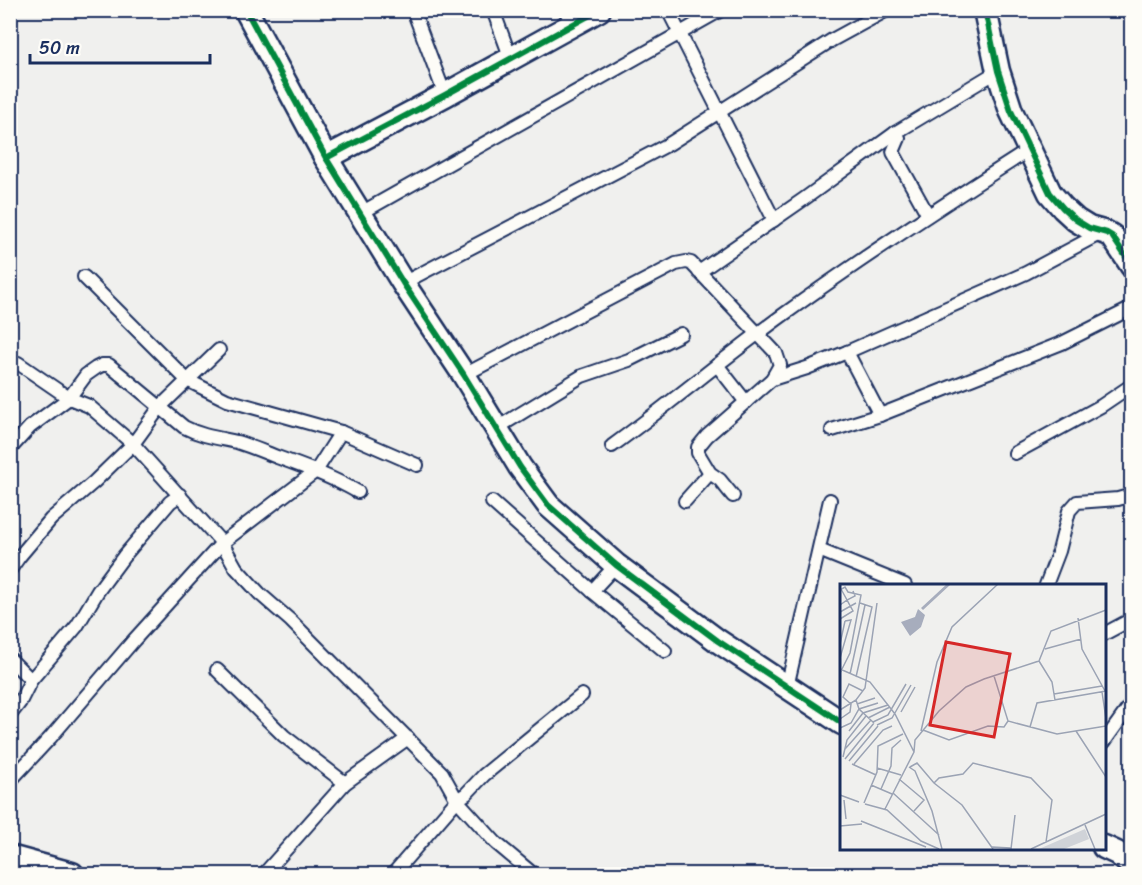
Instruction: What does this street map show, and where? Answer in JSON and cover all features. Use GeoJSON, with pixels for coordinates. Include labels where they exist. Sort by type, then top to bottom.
{"type":"FeatureCollection","features":[{"type":"Feature","properties":{"kind":"street"},"geometry":{"type":"LineString","coordinates":[[246,10],[326,158],[520,467],[548,505],[616,565],[718,640],[840,722]]}},
{"type":"Feature","properties":{"kind":"street"},"geometry":{"type":"LineString","coordinates":[[326,158],[511,59],[568,18],[598,10]]}},
{"type":"Feature","properties":{"kind":"street"},"geometry":{"type":"LineString","coordinates":[[985,10],[998,71],[1011,111],[1050,193],[1076,220],[1114,239],[1131,266]]}},
{"type":"Feature","properties":{"kind":"street"},"geometry":{"type":"LineString","coordinates":[[1106,848],[1117,853],[1131,865]]}},
{"type":"Feature","properties":{"kind":"street"},"geometry":{"type":"LineString","coordinates":[[10,857],[72,874]]}},
{"type":"Feature","properties":{"kind":"lane"},"geometry":{"type":"LineString","coordinates":[[413,10],[444,95]]}},
{"type":"Feature","properties":{"kind":"lane"},"geometry":{"type":"LineString","coordinates":[[493,10],[511,59]]}},
{"type":"Feature","properties":{"kind":"lane"},"geometry":{"type":"LineString","coordinates":[[668,10],[774,220]]}},
{"type":"Feature","properties":{"kind":"lane"},"geometry":{"type":"LineString","coordinates":[[361,213],[721,10]]}},
{"type":"Feature","properties":{"kind":"lane"},"geometry":{"type":"LineString","coordinates":[[403,283],[669,144],[832,40],[887,10]]}},
{"type":"Feature","properties":{"kind":"lane"},"geometry":{"type":"LineString","coordinates":[[699,272],[895,133],[998,71]]}},
{"type":"Feature","properties":{"kind":"lane"},"geometry":{"type":"LineString","coordinates":[[895,133],[899,138],[893,152],[928,215]]}},
{"type":"Feature","properties":{"kind":"lane"},"geometry":{"type":"LineString","coordinates":[[612,446],[758,333],[855,263],[1029,150]]}},
{"type":"Feature","properties":{"kind":"lane"},"geometry":{"type":"LineString","coordinates":[[772,379],[847,352],[1026,273],[1104,232]]}},
{"type":"Feature","properties":{"kind":"lane"},"geometry":{"type":"LineString","coordinates":[[464,375],[676,264],[691,263],[758,333],[779,359],[780,365],[772,379],[707,436],[698,447],[698,453],[710,473],[720,480],[733,496]]}},
{"type":"Feature","properties":{"kind":"lane"},"geometry":{"type":"LineString","coordinates":[[84,277],[187,380],[227,400],[341,432],[417,465]]}},
{"type":"Feature","properties":{"kind":"lane"},"geometry":{"type":"LineString","coordinates":[[832,430],[880,416],[1062,342],[1131,308]]}},
{"type":"Feature","properties":{"kind":"lane"},"geometry":{"type":"LineString","coordinates":[[496,428],[582,376],[629,360],[681,334]]}},
{"type":"Feature","properties":{"kind":"lane"},"geometry":{"type":"LineString","coordinates":[[10,570],[51,519],[134,444],[160,407],[219,350]]}},
{"type":"Feature","properties":{"kind":"lane"},"geometry":{"type":"LineString","coordinates":[[847,352],[880,416]]}},
{"type":"Feature","properties":{"kind":"lane"},"geometry":{"type":"LineString","coordinates":[[18,363],[69,398],[89,406],[134,444],[222,543],[236,568],[260,594],[291,621],[408,738],[441,773],[458,800],[496,843],[533,874]]}},
{"type":"Feature","properties":{"kind":"lane"},"geometry":{"type":"LineString","coordinates":[[10,449],[30,427],[69,398],[86,375],[96,368],[109,365],[184,427],[195,433],[238,442],[338,480],[358,492]]}},
{"type":"Feature","properties":{"kind":"lane"},"geometry":{"type":"LineString","coordinates":[[717,365],[746,402]]}},
{"type":"Feature","properties":{"kind":"lane"},"geometry":{"type":"LineString","coordinates":[[1015,453],[1101,406],[1131,385]]}},
{"type":"Feature","properties":{"kind":"lane"},"geometry":{"type":"LineString","coordinates":[[10,781],[222,543],[315,471],[341,432]]}},
{"type":"Feature","properties":{"kind":"lane"},"geometry":{"type":"LineString","coordinates":[[685,501],[710,473]]}},
{"type":"Feature","properties":{"kind":"lane"},"geometry":{"type":"LineString","coordinates":[[10,715],[20,702],[31,680],[77,626],[98,591],[124,556],[170,502],[180,495]]}},
{"type":"Feature","properties":{"kind":"lane"},"geometry":{"type":"LineString","coordinates":[[1047,584],[1069,511],[1073,505],[1077,502],[1118,500],[1131,495]]}},
{"type":"Feature","properties":{"kind":"lane"},"geometry":{"type":"LineString","coordinates":[[787,687],[830,500]]}},
{"type":"Feature","properties":{"kind":"lane"},"geometry":{"type":"LineString","coordinates":[[492,502],[592,591],[665,651]]}},
{"type":"Feature","properties":{"kind":"lane"},"geometry":{"type":"LineString","coordinates":[[819,549],[903,584]]}},
{"type":"Feature","properties":{"kind":"lane"},"geometry":{"type":"LineString","coordinates":[[592,591],[616,565]]}},
{"type":"Feature","properties":{"kind":"lane"},"geometry":{"type":"LineString","coordinates":[[1106,633],[1131,619]]}},
{"type":"Feature","properties":{"kind":"lane"},"geometry":{"type":"LineString","coordinates":[[10,659],[31,680]]}},
{"type":"Feature","properties":{"kind":"lane"},"geometry":{"type":"LineString","coordinates":[[217,670],[284,736],[345,783]]}},
{"type":"Feature","properties":{"kind":"lane"},"geometry":{"type":"LineString","coordinates":[[393,874],[458,800],[484,775],[582,695]]}},
{"type":"Feature","properties":{"kind":"lane"},"geometry":{"type":"LineString","coordinates":[[1106,739],[1131,703]]}},
{"type":"Feature","properties":{"kind":"lane"},"geometry":{"type":"LineString","coordinates":[[264,874],[345,783],[408,738]]}},
{"type":"Feature","properties":{"kind":"cycle path"},"geometry":{"type":"LineString","coordinates":[[246,10],[326,158],[520,467],[548,505],[616,565],[718,641],[840,722]]}},
{"type":"Feature","properties":{"kind":"cycle path"},"geometry":{"type":"LineString","coordinates":[[326,158],[599,10]]}},
{"type":"Feature","properties":{"kind":"cycle path"},"geometry":{"type":"LineString","coordinates":[[985,10],[998,71],[1011,111],[1050,193],[1076,220],[1089,228],[1112,236],[1132,266]]}}]}
